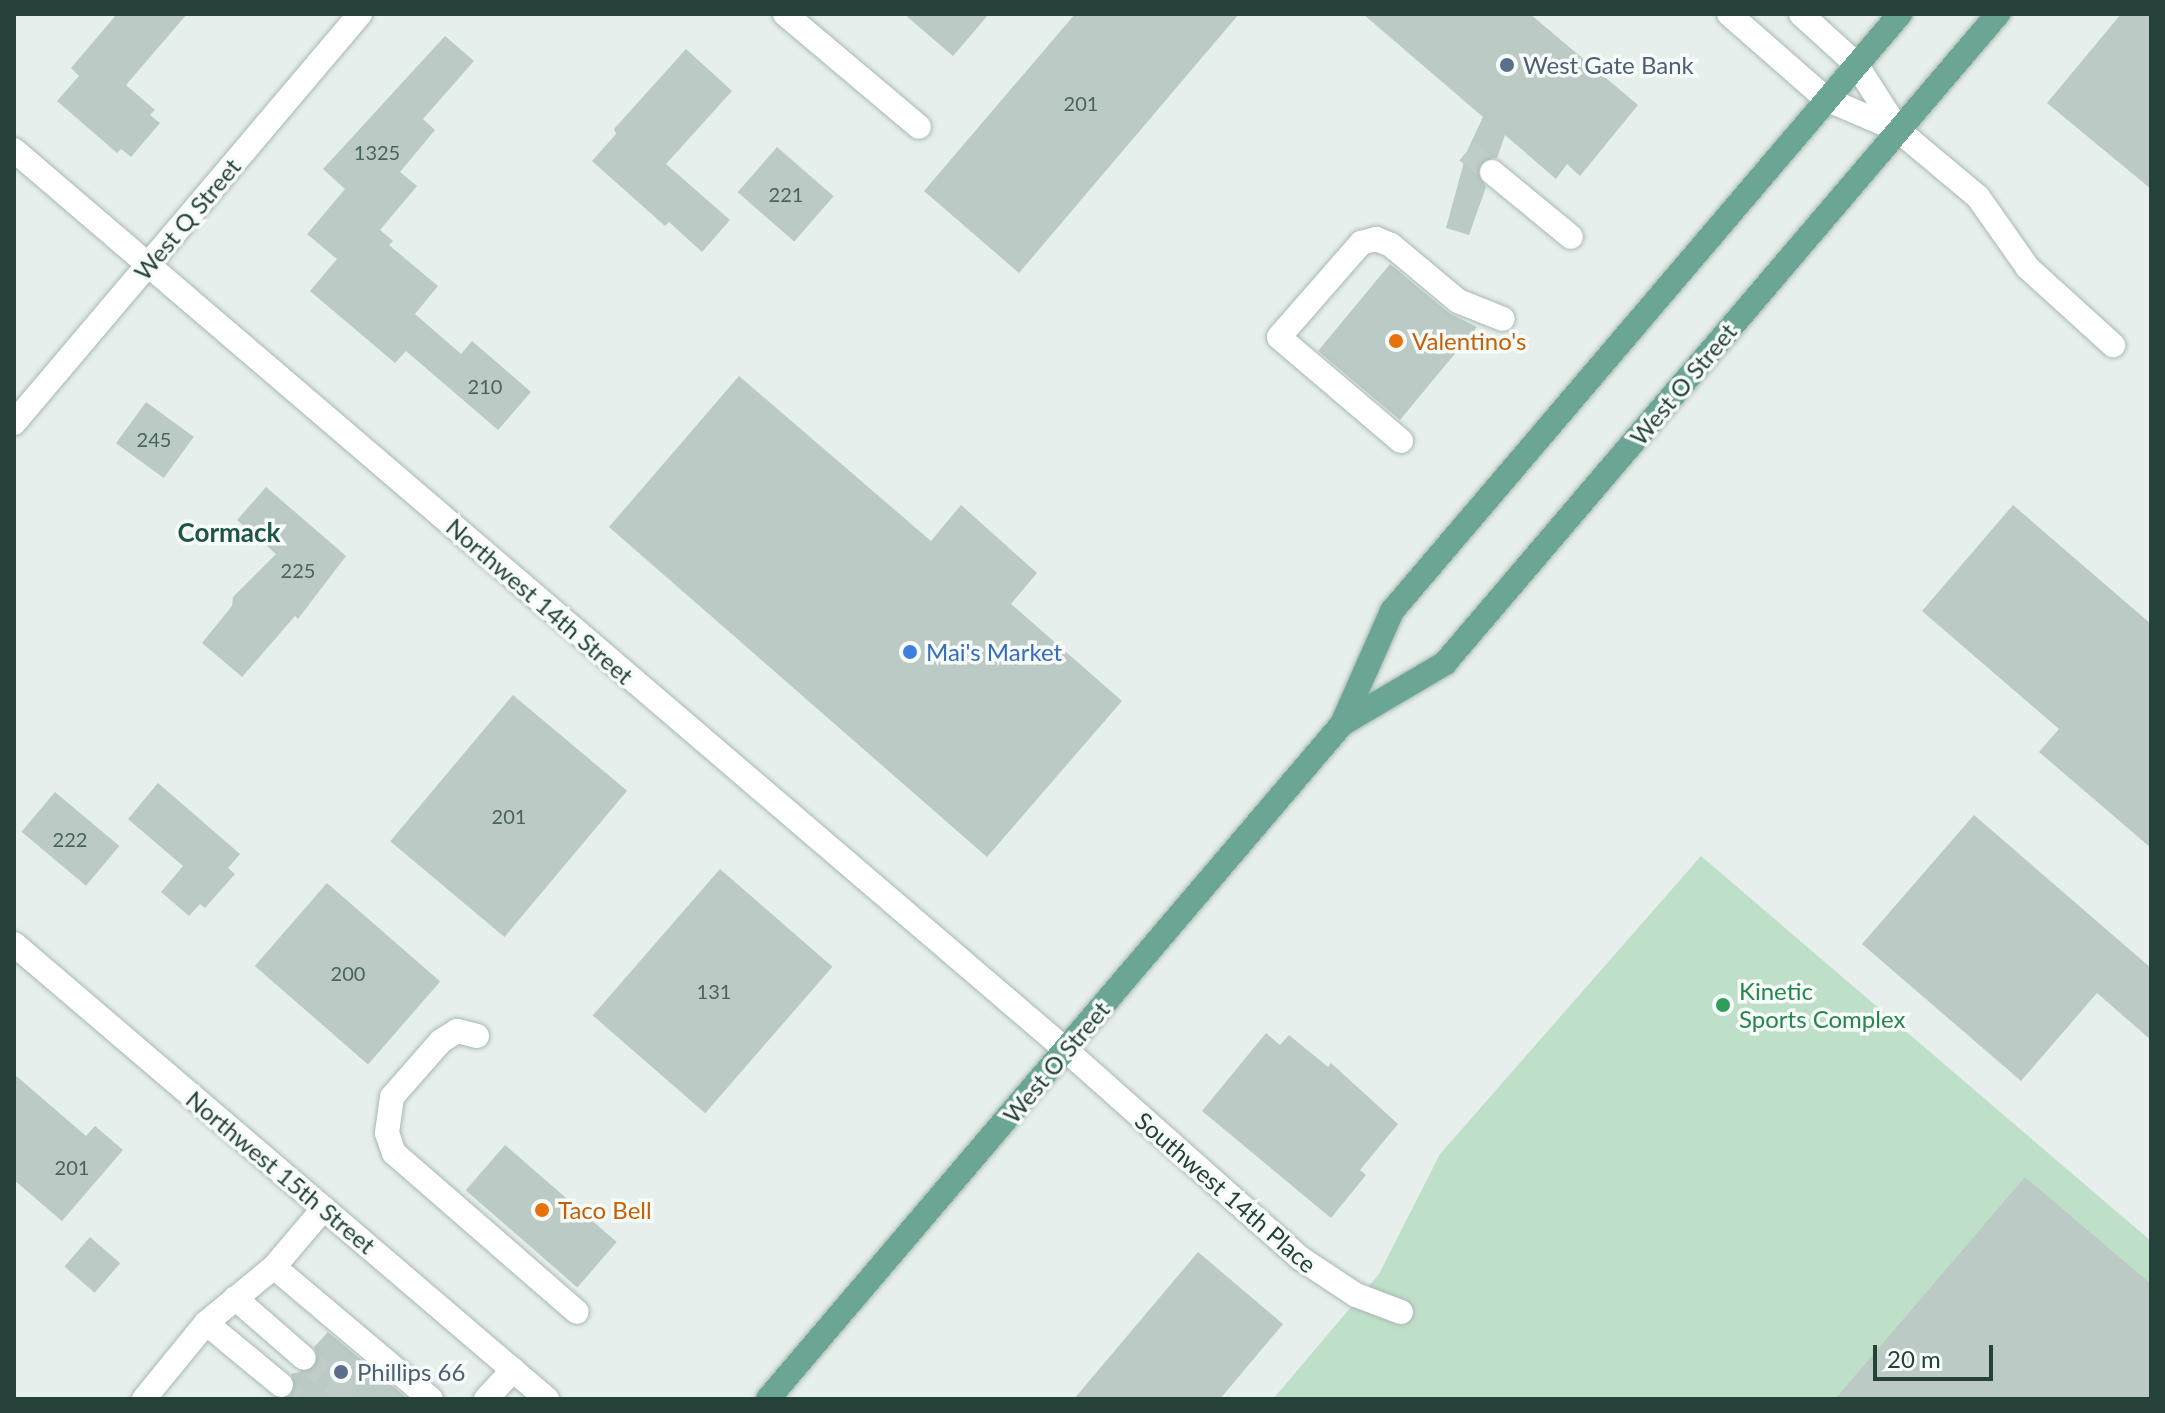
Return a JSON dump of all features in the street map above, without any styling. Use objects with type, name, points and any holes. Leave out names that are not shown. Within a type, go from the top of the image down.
[{"type":"main road","name":"West O Street","points":[[768,1399],[1342,724],[1392,611],[1900,14]]},
{"type":"main road","name":"West O Street","points":[[1342,724],[1445,663],[1998,14]]},
{"type":"street","name":"West Q Street","points":[[14,423],[360,14]]},
{"type":"street","points":[[785,14],[919,127]]},
{"type":"street","points":[[1729,14],[1826,99],[1898,130],[1978,197],[2028,268],[2113,345]]},
{"type":"street","points":[[1801,14],[1856,64],[1898,130]]},
{"type":"street","name":"Northwest 14th Street","points":[[14,150],[1067,1051]]},
{"type":"street","points":[[1492,172],[1571,237]]},
{"type":"street","points":[[1401,441],[1279,337],[1361,243],[1376,239],[1391,245],[1458,301],[1503,319]]},
{"type":"street","name":"Northwest 15th Street","points":[[14,944],[547,1399]]},
{"type":"street","points":[[477,1036],[457,1031],[441,1041],[392,1097],[387,1133],[394,1153],[577,1312]]},
{"type":"street","name":"Southwest 14th Place","points":[[1067,1051],[1300,1258],[1356,1295],[1401,1312]]},
{"type":"street","points":[[144,1399],[206,1323],[274,1267],[324,1208]]},
{"type":"street","points":[[274,1267],[431,1399]]},
{"type":"street","points":[[235,1298],[304,1358]]},
{"type":"street","points":[[206,1323],[281,1385]]},
{"type":"street","points":[[486,1399],[513,1370]]},
{"type":"green space","name":"Kinetic Sports Complex","points":[[1701,856],[2151,1241],[2151,1399],[1273,1399],[1379,1274],[1440,1154]]},
{"type":"building","points":[[117,14],[187,14],[126,85],[155,110],[150,115],[160,123],[131,157],[121,149],[117,153],[57,101],[79,76],[71,68]]},
{"type":"building","points":[[904,14],[989,14],[953,56]]},
{"type":"building","points":[[1075,14],[1239,14],[1019,273],[924,191]]},
{"type":"building","name":"West Gate Bank","points":[[1363,14],[1530,14],[1638,105],[1580,176],[1567,164],[1556,179],[1505,135],[1497,158],[1486,158],[1477,169],[1486,187],[1469,235],[1446,228],[1467,151],[1483,117]]},
{"type":"building","points":[[2121,14],[2151,14],[2151,189],[2047,103]]},
{"type":"building","points":[[445,36],[474,61],[423,119],[435,130],[400,172],[417,186],[380,230],[393,241],[389,245],[438,286],[415,314],[461,354],[472,341],[531,392],[498,430],[406,351],[395,363],[310,291],[337,259],[307,234],[345,189],[323,169]]},
{"type":"building","points":[[686,49],[732,91],[666,164],[730,220],[702,252],[669,222],[665,226],[592,161],[616,134],[614,129]]},
{"type":"building","points":[[777,147],[834,196],[794,241],[738,192]]},
{"type":"building","name":"Valentino's","points":[[1390,264],[1449,313],[1477,327],[1400,420],[1318,351]]},
{"type":"building","name":"Mai's Market","points":[[739,376],[931,541],[961,505],[1037,573],[1011,604],[1122,701],[987,857],[609,527]]},
{"type":"building","points":[[146,402],[194,437],[164,478],[116,443]]},
{"type":"building","points":[[266,487],[346,556],[298,619],[295,616],[242,677],[202,643],[232,606],[233,597],[276,554],[237,520]]},
{"type":"building","points":[[2013,505],[2151,624],[2151,848],[2039,752],[2059,729],[1922,611]]},
{"type":"building","points":[[513,695],[627,791],[504,937],[390,841]]},
{"type":"building","points":[[158,783],[240,854],[228,868],[235,874],[205,908],[200,904],[189,916],[161,892],[183,866],[128,819]]},
{"type":"building","points":[[55,792],[119,846],[86,886],[22,832]]},
{"type":"building","points":[[1974,815],[2151,968],[2151,1040],[2097,993],[2021,1081],[1862,944]]},
{"type":"building","points":[[720,869],[832,967],[705,1113],[593,1015]]},
{"type":"building","points":[[327,883],[440,981],[368,1064],[255,966]]},
{"type":"building","points":[[1266,1033],[1280,1045],[1289,1035],[1328,1067],[1331,1063],[1398,1124],[1360,1170],[1366,1175],[1331,1218],[1202,1111]]},
{"type":"building","points":[[14,1074],[86,1136],[95,1126],[123,1150],[62,1221],[14,1180]]},
{"type":"building","name":"Taco Bell","points":[[505,1145],[617,1242],[577,1287],[466,1190]]},
{"type":"building","points":[[2025,1177],[2151,1284],[2151,1399],[1835,1399]]},
{"type":"building","points":[[90,1237],[120,1263],[95,1293],[64,1266]]},
{"type":"building","points":[[1198,1252],[1283,1324],[1220,1399],[1074,1399]]},
{"type":"building","name":"Phillips 66","points":[[328,1332],[408,1399],[286,1399],[296,1388],[291,1374],[315,1368],[319,1360],[314,1347]]},
{"type":"tunnel","points":[[1467,151],[1492,172]]},
{"type":"tunnel","points":[[304,1358],[353,1399]]},
{"type":"tunnel","points":[[281,1385],[297,1399]]},
{"type":"place","name":"West Gate Bank","points":[[1507,65]]},
{"type":"place","name":"Valentino's","points":[[1396,341]]},
{"type":"place","name":"Mai's Market","points":[[910,652]]},
{"type":"place","name":"Kinetic Sports Complex","points":[[1723,1005]]},
{"type":"place","name":"Taco Bell","points":[[542,1210]]},
{"type":"place","name":"Phillips 66","points":[[341,1372]]},
{"type":"district","name":"Cormack","points":[[229,533]]}]
